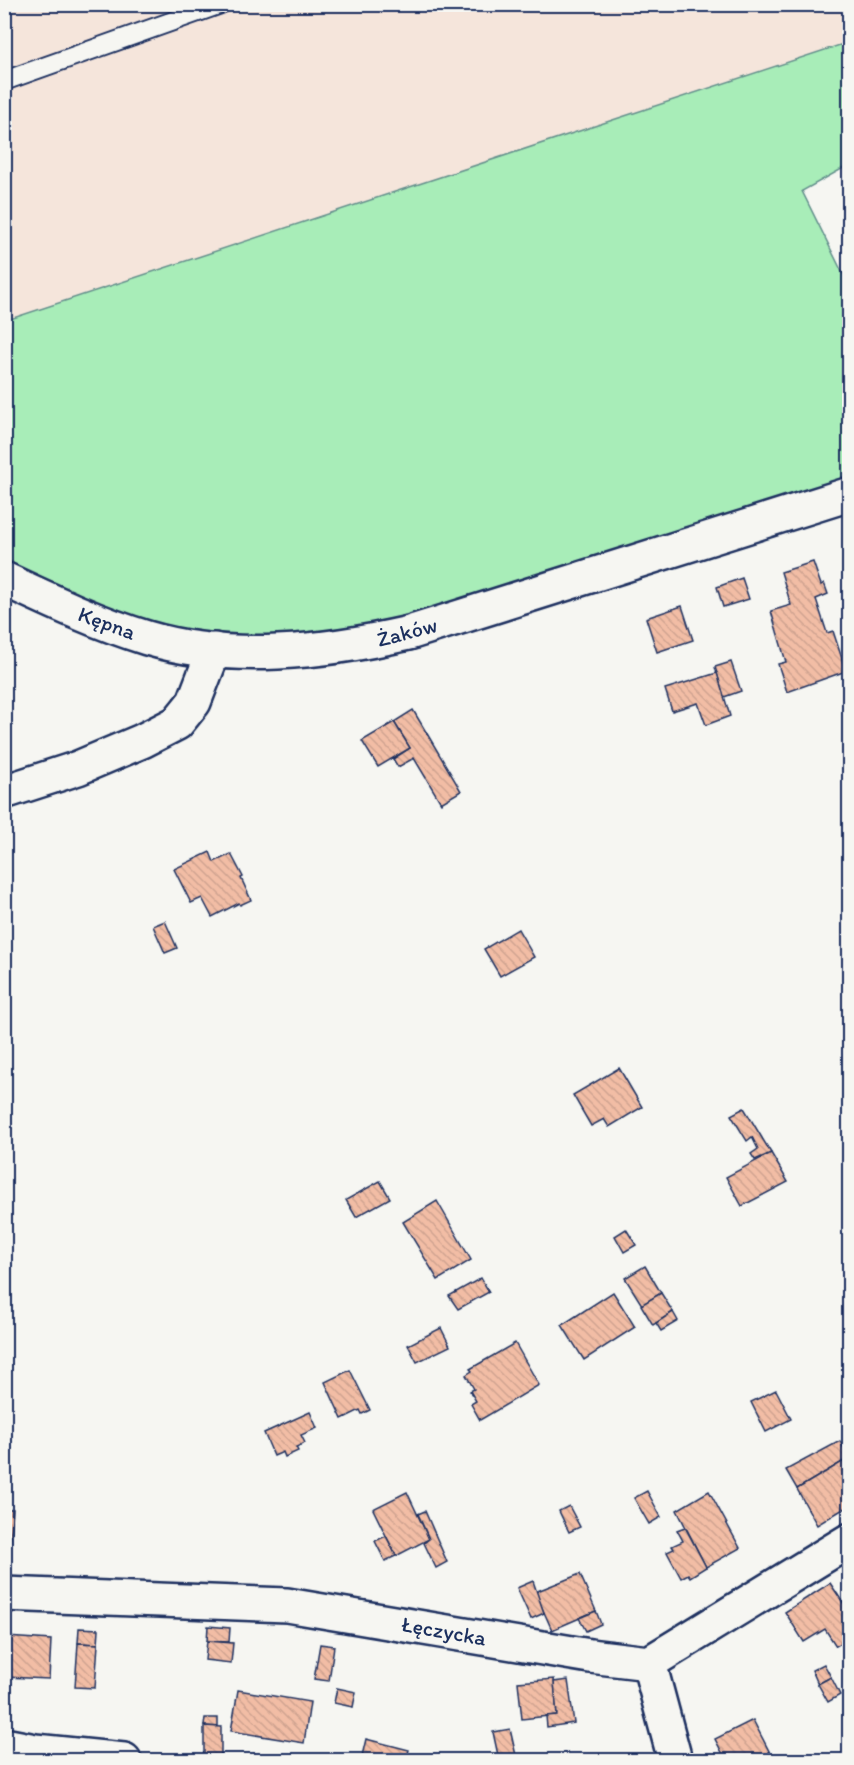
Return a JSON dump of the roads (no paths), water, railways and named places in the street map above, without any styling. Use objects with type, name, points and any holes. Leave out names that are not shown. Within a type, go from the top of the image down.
[{"type":"street","name":"Żaków","points":[[214,650],[296,653],[370,642],[409,633],[849,494]]},
{"type":"street","name":"Kępna","points":[[4,579],[82,615],[139,635],[214,650]]},
{"type":"street","points":[[4,792],[78,768],[142,741],[177,723],[194,702],[214,650]]},
{"type":"street","points":[[675,1761],[649,1663],[849,1540]]},
{"type":"street","name":"Łęczycka","points":[[4,1594],[287,1605],[590,1656],[649,1663]]},
{"type":"street","points":[[4,1745],[35,1751],[124,1761]]},
{"type":"lane","points":[[4,81],[221,4]]}]
